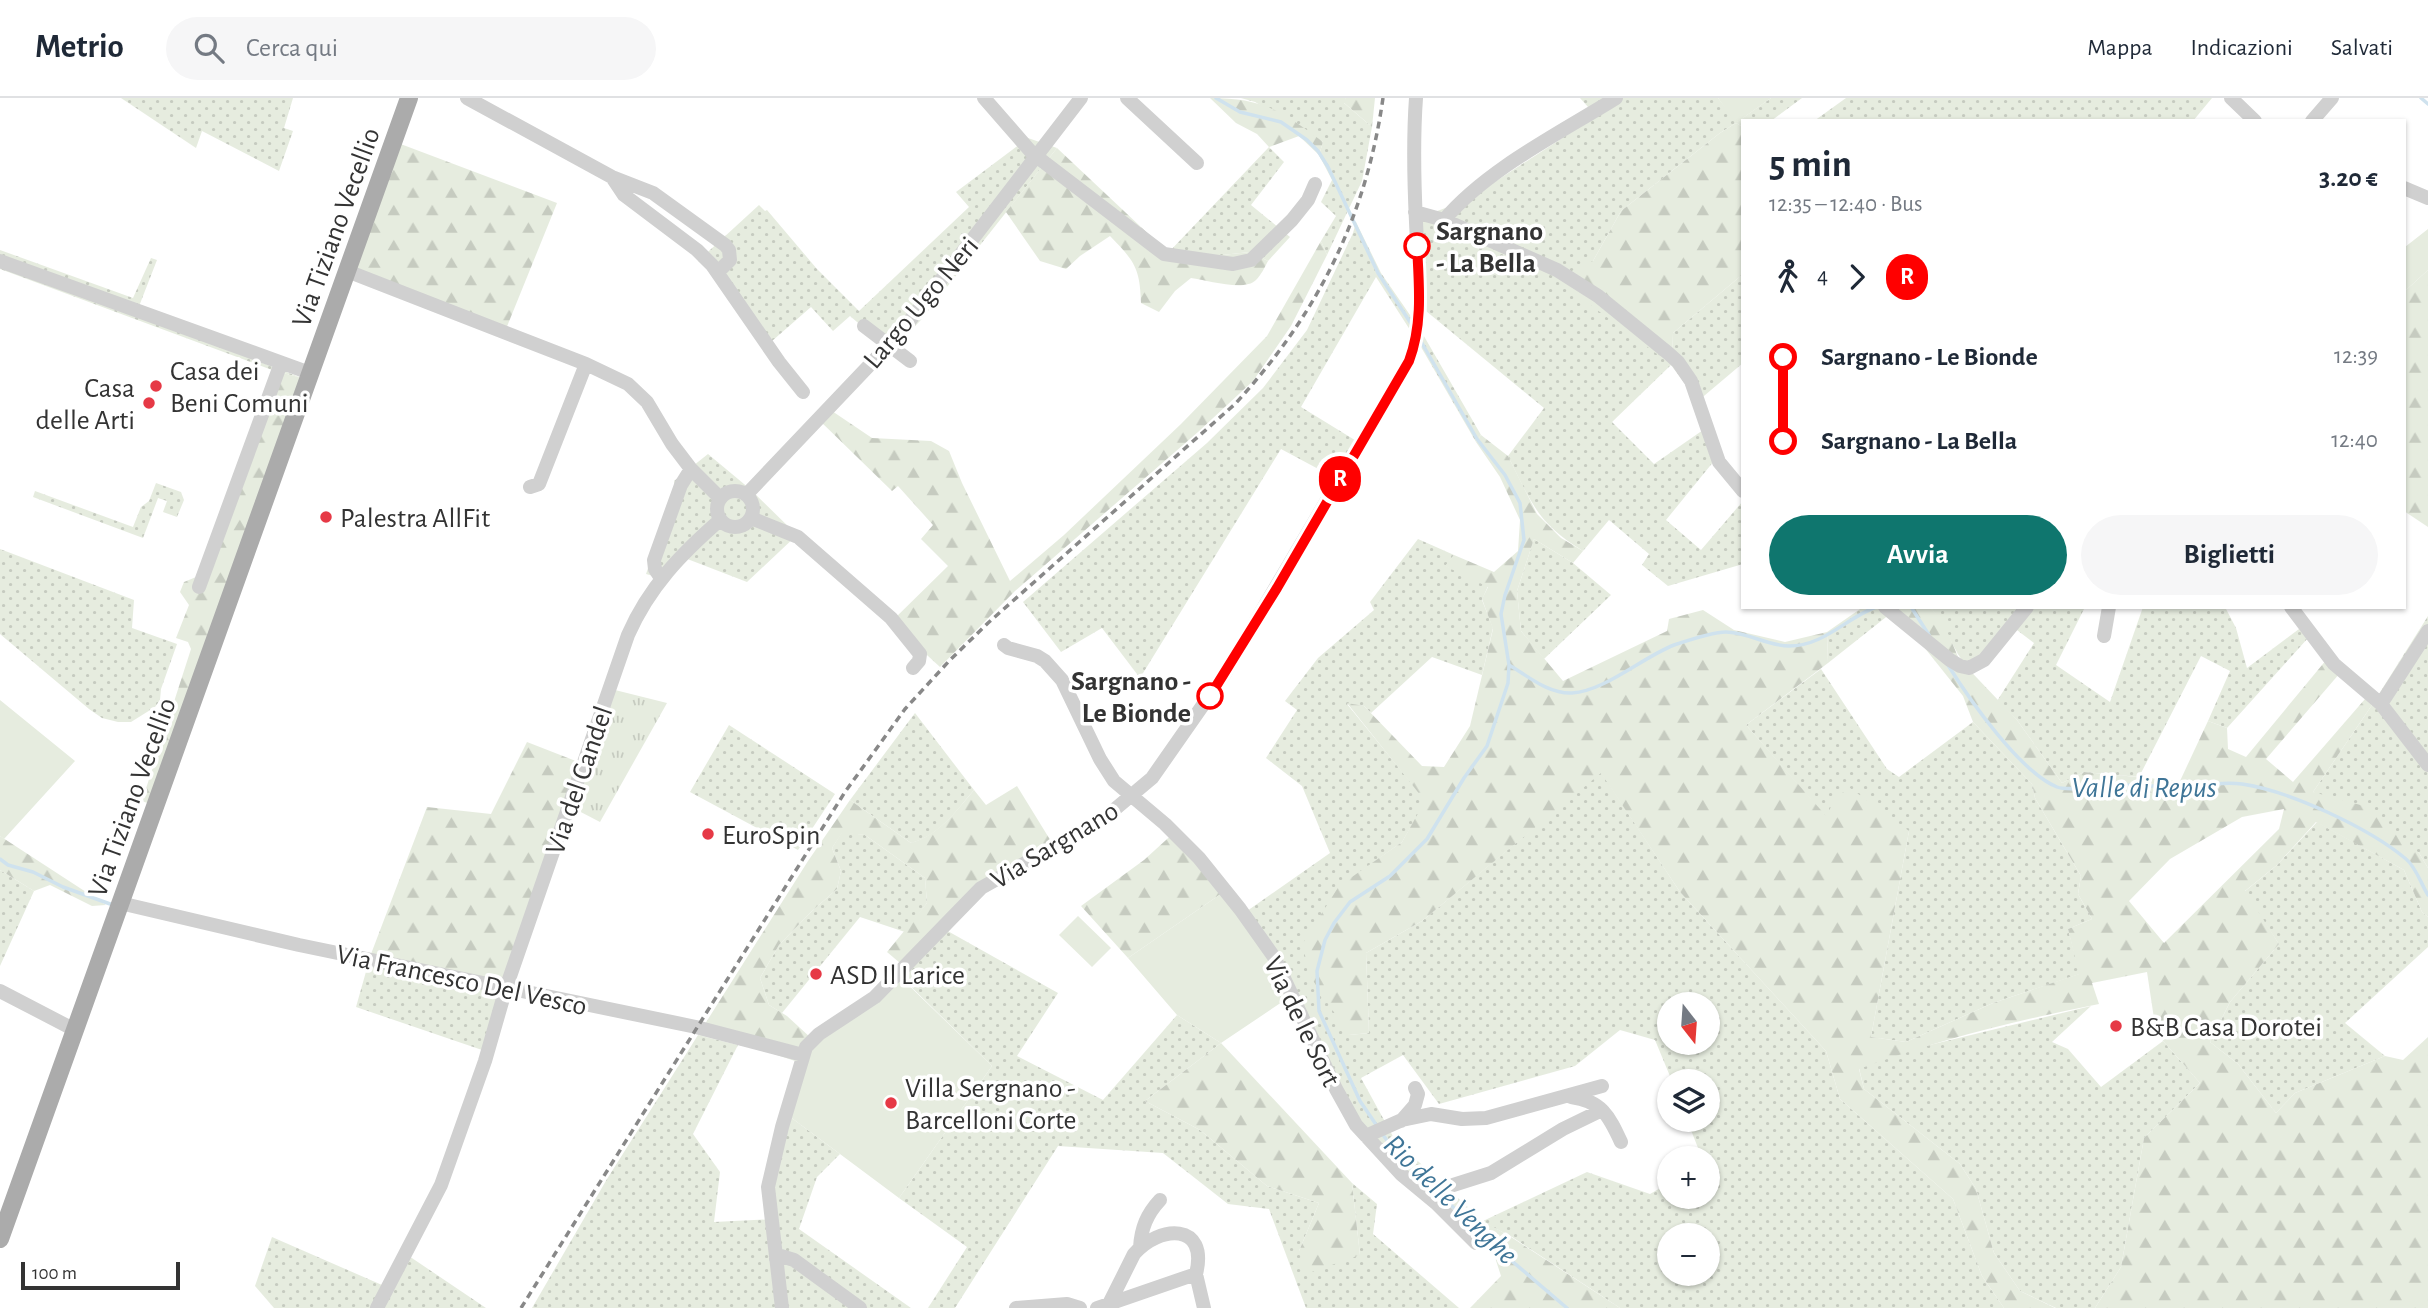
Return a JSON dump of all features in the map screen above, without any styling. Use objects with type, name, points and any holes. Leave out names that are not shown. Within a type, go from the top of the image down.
[{"type":"main road","name":"Via Tiziano Vecellio","points":[[0,1239],[409,98]]},
{"type":"street","points":[[467,98],[612,177],[653,193],[725,244],[730,260],[718,272]]},
{"type":"street","points":[[984,98],[1037,157],[1164,254],[1233,264],[1251,260],[1308,200],[1315,184]]},
{"type":"street","name":"Largo Ugo Neri","points":[[746,495],[920,309],[1081,98]]},
{"type":"street","points":[[1127,98],[1197,163]]},
{"type":"street","name":"Via Sargnano","points":[[782,1308],[769,1202],[769,1174],[803,1055],[819,1034],[875,997],[981,888],[1102,820],[1152,778],[1224,676],[1409,361],[1417,332],[1419,296],[1415,212],[1416,98]]},
{"type":"street","points":[[1444,219],[1467,195],[1500,170],[1616,98]]},
{"type":"street","points":[[2231,98],[2253,119]]},
{"type":"street","points":[[2314,119],[2332,98]]},
{"type":"street","points":[[612,177],[624,195],[697,250],[718,272],[779,362],[803,392]]},
{"type":"street","points":[[2406,189],[2428,198]]},
{"type":"street","points":[[1415,212],[1444,219],[1557,270],[1598,296],[1668,352],[1691,382],[1719,462],[1741,489]]},
{"type":"street","name":"Via Tiziano Vecellio","points":[[0,261],[310,373]]},
{"type":"street","points":[[347,271],[621,380],[635,389],[647,402],[672,444],[691,469],[720,498]]},
{"type":"street","points":[[864,326],[910,361]]},
{"type":"street","name":"Via Tiziano Vecellio","points":[[199,587],[281,363]]},
{"type":"street","points":[[530,487],[538,484],[586,364]]},
{"type":"street","points":[[546,425],[560,430]]},
{"type":"street","points":[[661,578],[655,569],[654,560],[681,485],[691,469]]},
{"type":"street","points":[[736,491],[746,495],[752,503],[751,518],[739,527],[728,526],[720,520],[716,509],[720,498],[736,491]]},
{"type":"street","points":[[751,518],[798,537],[891,618],[920,654],[919,661],[913,668]]},
{"type":"street","name":"Via del Candel","points":[[377,1308],[441,1185],[625,643],[638,614],[661,578],[695,540],[720,520]]},
{"type":"street","points":[[1887,609],[1950,660],[1965,668],[1980,663],[2025,609]]},
{"type":"street","points":[[2104,636],[2109,609]]},
{"type":"street","points":[[2293,609],[2334,664],[2381,704],[2428,765]]},
{"type":"street","points":[[2381,704],[2428,631]]},
{"type":"street","name":"Via de le Sort","points":[[1004,645],[1037,656],[1057,674],[1114,781],[1165,824],[1199,858],[1240,908],[1274,957],[1346,1110],[1382,1129],[1401,1174],[1436,1194],[1476,1243]]},
{"type":"street","name":"Via Francesco Del Vesco","points":[[121,903],[299,945],[696,1027],[803,1055]]},
{"type":"street","points":[[0,991],[75,1030]]},
{"type":"street","points":[[1382,1129],[1431,1114],[1462,1119],[1486,1118],[1602,1086]]},
{"type":"street","points":[[1382,1129],[1415,1105],[1418,1094],[1415,1088]]},
{"type":"street","points":[[1565,1096],[1595,1103],[1609,1118],[1621,1142]]},
{"type":"street","points":[[1436,1194],[1491,1173],[1563,1129],[1602,1110]]},
{"type":"street","points":[[1140,1248],[1144,1223],[1150,1210],[1160,1200]]},
{"type":"street","points":[[1103,1306],[1140,1248],[1166,1235],[1174,1234],[1188,1237],[1197,1246],[1199,1252],[1196,1274],[1204,1308]]},
{"type":"street","points":[[776,1259],[781,1256],[794,1260],[860,1308]]},
{"type":"street","points":[[1103,1306],[1196,1274]]},
{"type":"street","points":[[1016,1308],[1067,1304],[1080,1308]]},
{"type":"green space","points":[[121,98],[293,98],[284,128],[293,131],[279,171],[202,131],[196,148]]},
{"type":"green space","points":[[1210,98],[1258,104],[1283,114],[1323,142],[1319,155],[1299,136],[1269,147],[1257,134],[1236,123]]},
{"type":"green space","points":[[1241,98],[1346,98],[1344,103],[1372,127],[1362,181],[1327,255],[1321,241],[1336,216],[1321,202],[1332,180],[1319,155],[1323,142],[1255,102]]},
{"type":"green space","points":[[1346,98],[1375,98],[1372,127],[1343,102]]},
{"type":"green space","points":[[1580,98],[1718,98],[1737,122],[1741,119],[1741,126],[1736,123],[1720,133],[1621,211],[1593,261],[1672,364],[1673,333],[1741,276],[1741,365],[1698,401],[1671,365],[1612,422],[1654,464],[1706,428],[1714,461],[1666,520],[1701,550],[1741,503],[1741,565],[1668,586],[1642,565],[1649,554],[1609,520],[1583,551],[1545,521],[1530,499],[1508,456],[1544,408],[1426,311],[1421,217],[1467,200],[1596,116]]},
{"type":"green space","points":[[1718,98],[1771,98],[1741,119],[1736,123]]},
{"type":"green space","points":[[1771,98],[1802,98],[1774,119],[1741,119]]},
{"type":"green space","points":[[1846,98],[2212,98],[2195,119],[1817,119]]},
{"type":"green space","points":[[1736,123],[1741,126],[1741,276],[1673,333],[1672,365],[1555,279],[1593,261],[1621,211]]},
{"type":"green space","points":[[1028,138],[1057,148],[920,321],[891,351],[850,316],[833,331],[811,307],[764,348],[708,270],[698,261],[759,205],[767,210],[817,269],[859,311],[969,207],[956,192]]},
{"type":"green space","points":[[390,140],[557,203],[506,329],[342,268]]},
{"type":"green space","points":[[1269,147],[1284,162],[1251,205],[1290,237],[1268,261],[1250,252],[1176,260],[1168,253]]},
{"type":"green space","points":[[1057,148],[1176,260],[1250,252],[1268,261],[1263,271],[1256,280],[1243,285],[1191,278],[1175,291],[1159,312],[1141,303],[1134,265],[1110,236],[1066,269],[1040,261],[1006,212]]},
{"type":"green space","points":[[1356,222],[1381,273],[1421,331],[1481,435],[1476,442],[1421,347],[1376,277],[1301,407],[1358,442],[1337,479],[1281,449],[1140,678],[1102,628],[1061,652],[1023,602],[1207,443],[1263,388],[1307,330]]},
{"type":"green space","points":[[2428,229],[2428,270],[2406,290],[2406,246]]},
{"type":"green space","points":[[1321,241],[1327,255],[1291,326],[1253,381],[1015,591],[940,667],[891,622],[948,566],[921,539],[933,525],[898,486],[892,491],[819,420],[832,411],[872,438],[931,441],[949,451],[1010,581],[1064,535],[1181,424],[1267,336]]},
{"type":"green space","points":[[0,250],[133,298],[151,258],[157,260],[136,314],[302,378],[272,370],[0,269]]},
{"type":"green space","points":[[2428,270],[2428,527],[2406,512],[2406,290]]},
{"type":"green space","points":[[272,370],[302,378],[163,809],[142,801],[191,649],[188,642],[176,638],[189,605],[180,592],[184,582],[196,577]]},
{"type":"green space","points":[[1481,435],[1508,456],[1537,514],[1561,538],[1583,551],[1573,563],[1534,539],[1517,591],[1521,631],[1563,681],[1667,631],[1669,619],[1703,610],[1734,630],[1785,642],[1827,632],[1828,663],[1746,725],[1827,817],[1834,798],[1850,788],[1909,831],[1871,1037],[1906,1042],[1993,1003],[2079,974],[2068,929],[2092,919],[2078,894],[2081,876],[2035,798],[2032,784],[1973,722],[1963,696],[1894,609],[1932,609],[1943,622],[1959,659],[2017,720],[2062,783],[2084,772],[2180,781],[2208,721],[2227,728],[2228,749],[2246,757],[2327,659],[2340,673],[2266,759],[2293,782],[2365,699],[2372,705],[2313,792],[2364,806],[2419,853],[2428,868],[2428,917],[2422,912],[2404,870],[2316,822],[2277,865],[2245,891],[2279,944],[2230,1002],[2210,1042],[2238,1064],[2276,1113],[2295,1093],[2385,1056],[2403,1060],[2428,1037],[2428,1308],[2095,1308],[2121,1267],[2144,1138],[2200,1083],[2163,1041],[2155,1025],[2147,972],[2092,983],[2099,1004],[1978,1032],[1859,1069],[1864,1089],[1960,1164],[1976,1189],[1994,1253],[2020,1291],[2055,1308],[2004,1308],[1982,1276],[1953,1199],[1840,1099],[1826,1051],[1680,892],[1601,773],[1422,921],[1366,953],[1369,1033],[1349,1035],[1308,973],[1303,943],[1339,886],[1402,842],[1425,801],[1347,703],[1364,706],[1422,766],[1444,767],[1470,726],[1493,629],[1482,599],[1488,587],[1445,566],[1454,555],[1494,572],[1518,551],[1520,520],[1500,477],[1476,442]],"holes":[[[2284,809],[2279,829],[2164,943],[2129,901],[2170,859],[2242,817]]]},
{"type":"green space","points":[[708,454],[750,489],[797,535],[747,582],[677,555],[657,577],[646,574],[674,493],[674,481]]},
{"type":"green space","points":[[156,483],[181,492],[184,500],[177,517],[163,512],[167,501],[158,498],[143,538],[33,497],[35,491],[133,527],[141,507],[149,501]]},
{"type":"green space","points":[[1418,539],[1454,555],[1446,566],[1488,586],[1482,600],[1493,628],[1482,675],[1432,657],[1371,713],[1364,706],[1347,704],[1426,801],[1402,842],[1339,887],[1349,1035],[1369,1033],[1366,953],[1422,921],[1601,772],[1680,892],[1826,1051],[1840,1099],[1953,1199],[1982,1276],[2004,1308],[1620,1308],[1512,1237],[1483,1222],[1475,1232],[1387,1156],[1350,1110],[1247,911],[1330,853],[1302,786],[1266,758],[1297,710],[1285,701],[1318,658],[1374,610],[1370,602]],"holes":[[[1657,992],[1720,992],[1720,1055],[1661,1055],[1667,1069],[1720,1069],[1720,1132],[1692,1132],[1697,1146],[1720,1146],[1720,1209],[1657,1209],[1657,1190],[1650,1194],[1587,1172],[1483,1221],[1395,1140],[1361,1078],[1403,1055],[1439,1104],[1575,1066],[1620,1030],[1655,1040],[1657,1045]]]},
{"type":"green space","points":[[1534,539],[1573,563],[1611,595],[1544,659],[1521,631],[1517,591]]},
{"type":"green space","points":[[0,549],[134,600],[132,628],[177,644],[161,689],[160,700],[155,707],[131,722],[102,718],[0,634]]},
{"type":"green space","points":[[1860,609],[1895,610],[1828,663],[1827,632]]},
{"type":"green space","points":[[1931,609],[2084,609],[2056,665],[2110,702],[2142,609],[2226,609],[2236,628],[2247,668],[2299,629],[2308,638],[2227,728],[2208,721],[2230,671],[2201,656],[2139,777],[2084,772],[2062,783],[2017,720],[1997,701],[2034,643],[2009,624],[1971,672]]},
{"type":"green space","points":[[2428,616],[2428,868],[2419,853],[2313,792]]},
{"type":"green space","points":[[1821,669],[1887,769],[1899,777],[1973,722],[2032,784],[2035,798],[2081,876],[2078,894],[2092,919],[2068,929],[2080,974],[1993,1003],[1906,1042],[1871,1037],[1909,831],[1827,818],[1746,725]]},
{"type":"green space","points":[[611,689],[667,703],[600,822],[573,808]]},
{"type":"green space","points":[[0,700],[75,761],[4,839],[0,836]]},
{"type":"green space","points":[[915,713],[974,790],[938,829],[911,843],[850,800]]},
{"type":"green space","points":[[729,725],[835,794],[798,850],[690,792]]},
{"type":"green space","points":[[527,742],[586,765],[508,991],[371,954],[427,807],[491,814]]},
{"type":"green space","points":[[1017,786],[1057,851],[950,912],[900,963],[887,952],[927,903],[925,878],[865,835],[842,833],[832,848],[841,871],[837,889],[779,945],[760,978],[769,1005],[787,1016],[811,1038],[798,1062],[698,1035],[808,861],[850,800],[911,843],[938,828],[974,790],[986,805]]},
{"type":"green space","points":[[2317,822],[2404,870],[2422,912],[2428,917],[2428,947],[2345,1023],[2385,1056],[2295,1093],[2276,1113],[2238,1064],[2210,1042],[2230,1002],[2279,944],[2244,892],[2277,865]]},
{"type":"green space","points":[[1177,830],[1228,889],[1128,958],[1081,906],[1144,860]]},
{"type":"green space","points":[[842,832],[865,835],[925,878],[927,903],[905,932],[860,917],[782,1013],[769,1005],[760,978],[779,945],[837,889],[841,871],[832,848]]},
{"type":"green space","points":[[0,836],[106,905],[92,906],[50,885],[34,891],[0,870]]},
{"type":"green space","points":[[0,870],[34,891],[0,966]]},
{"type":"green space","points":[[1228,889],[1297,992],[1221,1043],[1177,1015],[1128,958]]},
{"type":"green space","points":[[1078,916],[1111,948],[1092,967],[1059,935]]},
{"type":"green space","points":[[937,925],[1058,993],[1017,1056],[1103,1100],[1177,1015],[1221,1043],[1145,1101],[1200,1130],[1267,1186],[1319,1203],[1299,1251],[1360,1255],[1352,1183],[1377,1204],[1373,1234],[1459,1308],[1306,1308],[1269,1209],[1228,1204],[1163,1153],[1058,1146],[955,1308],[928,1308],[967,1247],[899,1198],[992,1066],[896,972]]},
{"type":"green space","points":[[371,954],[508,991],[485,1051],[356,1007]]},
{"type":"green space","points":[[895,972],[992,1066],[899,1198],[789,1116],[811,1038],[865,1002]]},
{"type":"green space","points":[[2091,1006],[2052,1042],[2068,1049],[2101,1087],[2163,1041],[2200,1083],[2144,1138],[2121,1267],[2095,1308],[2056,1308],[2020,1291],[1994,1253],[1976,1189],[1960,1164],[1864,1089],[1859,1068],[1909,1050]]},
{"type":"green space","points":[[698,1035],[738,1045],[693,1134],[720,1172],[714,1222],[776,1219],[774,1179],[789,1116],[840,1154],[817,1177],[799,1229],[911,1308],[532,1308],[607,1179]]},
{"type":"green space","points":[[1221,1043],[1352,1183],[1360,1255],[1306,1274],[1299,1251],[1319,1203],[1267,1186],[1200,1130],[1145,1101]]},
{"type":"green space","points":[[1483,1221],[1620,1308],[1470,1308],[1501,1276],[1492,1248],[1475,1232]]},
{"type":"green space","points":[[272,1237],[382,1285],[400,1250],[486,1308],[274,1308],[255,1286]]},
{"type":"waterway","name":"Rio delle Venghe","points":[[1216,98],[1240,112],[1281,122],[1318,151],[1378,273],[1412,325]]},
{"type":"waterway","points":[[2421,98],[2428,104]]},
{"type":"waterway","name":"Rio delle Venghe","points":[[1377,1126],[1360,1101],[1319,1011],[1317,971],[1325,940],[1334,923],[1350,902],[1390,876],[1427,839],[1487,746],[1508,683],[1509,665],[1501,614],[1524,540],[1520,503],[1505,475],[1477,439],[1419,338]]},
{"type":"waterway","name":"Valle di Repus","points":[[1509,665],[1555,691],[1585,691],[1611,680],[1662,650],[1700,637],[1726,632],[1773,644],[1802,645],[1824,637],[1872,609]]},
{"type":"waterway","name":"Valle di Repus","points":[[1912,609],[1929,635]]},
{"type":"waterway","name":"Valle di Repus","points":[[1948,665],[1982,715],[2012,751],[2043,779],[2057,787],[2179,787],[2226,783],[2283,794],[2351,823],[2390,847],[2410,862],[2428,895]]},
{"type":"waterway","points":[[0,859],[8,865],[33,872],[63,887],[113,905]]},
{"type":"waterway","name":"Rio delle Venghe","points":[[1381,1132],[1398,1156],[1435,1190]]},
{"type":"waterway","name":"Rio delle Venghe","points":[[1441,1195],[1479,1233],[1567,1308]]},
{"type":"railway","points":[[521,1308],[845,792],[905,709],[988,623],[1235,404],[1290,336],[1333,263],[1350,224],[1364,184],[1383,98]]},
{"type":"bus line","name":"R","points":[[1210,696],[1277,588],[1409,361],[1416,338],[1419,313],[1417,246]]},
{"type":"place","name":"Sargnano - La Bella","points":[[1417,246]]},
{"type":"place","name":"Casa dei Beni Comuni","points":[[156,386]]},
{"type":"place","name":"Casa delle Arti","points":[[149,403]]},
{"type":"place","name":"Palestra AllFit","points":[[326,517]]},
{"type":"place","name":"Sargnano - Le Bionde","points":[[1210,696]]},
{"type":"place","name":"EuroSpin","points":[[708,834]]},
{"type":"place","name":"ASD Il Larice","points":[[816,974]]},
{"type":"place","name":"B&B Casa Dorotei","points":[[2116,1026]]},
{"type":"place","name":"Villa Sergnano - Barcelloni Corte","points":[[891,1103]]}]
